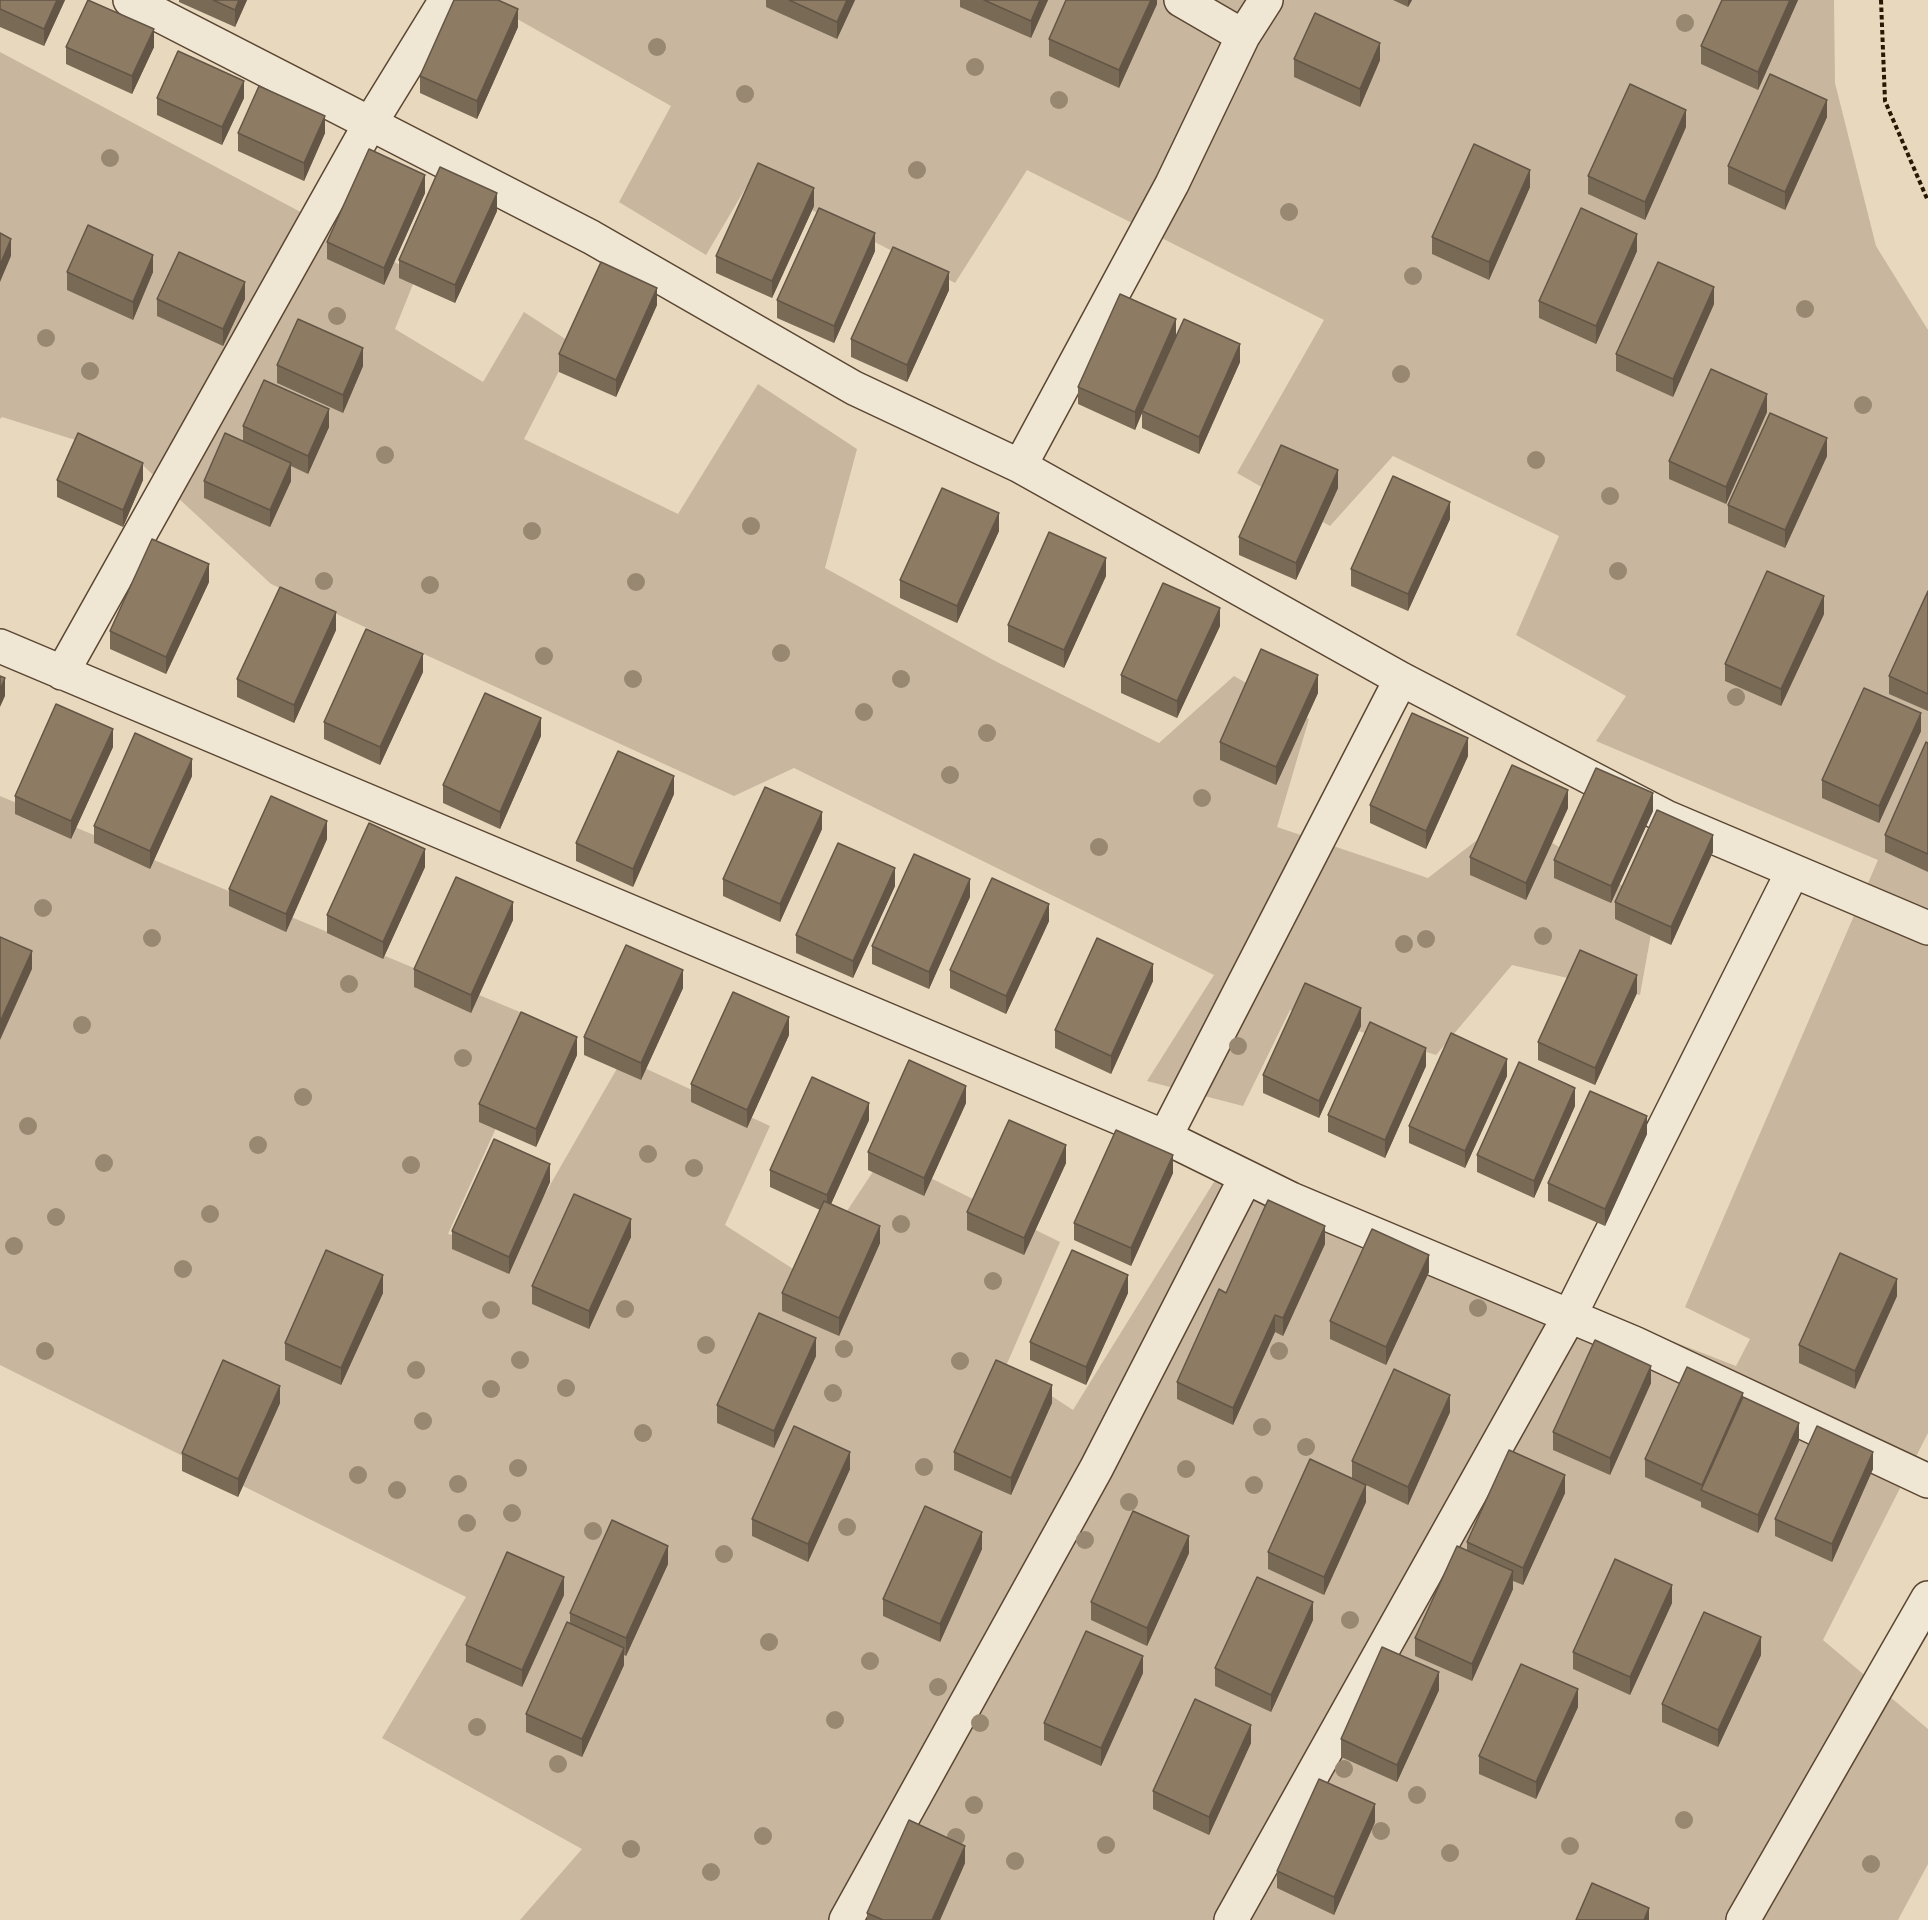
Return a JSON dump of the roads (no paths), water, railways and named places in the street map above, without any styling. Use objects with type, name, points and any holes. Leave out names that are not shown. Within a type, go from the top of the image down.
[{"type":"street","points":[[130,0],[591,237],[854,388],[1020,466],[1401,679],[1666,817],[1928,928]]},
{"type":"street","points":[[62,673],[371,122],[446,0]]},
{"type":"street","points":[[1181,0],[1243,36]]},
{"type":"street","points":[[1020,466],[1172,184],[1243,36],[1266,0]]},
{"type":"street","points":[[0,646],[1165,1137],[1245,1179],[1570,1315],[1928,1481]]},
{"type":"street","points":[[1165,1137],[1401,679]]},
{"type":"street","points":[[1231,1920],[1570,1315],[1793,871]]},
{"type":"street","points":[[846,1920],[1096,1469],[1245,1179]]},
{"type":"street","points":[[1743,1920],[1928,1598]]}]
